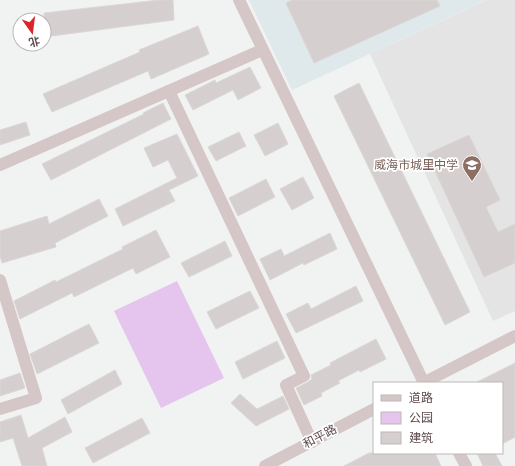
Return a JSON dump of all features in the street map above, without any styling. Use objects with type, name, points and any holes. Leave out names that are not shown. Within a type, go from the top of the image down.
[{"type":"street","points":[[238,0],[423,382]]},
{"type":"street","points":[[0,165],[262,50]]},
{"type":"street","points":[[169,91],[304,376],[286,385],[312,442]]},
{"type":"street","points":[[0,280],[36,398],[0,409]]},
{"type":"street","points":[[425,382],[515,336]]},
{"type":"street","name":"和平路","points":[[265,466],[373,410]]},
{"type":"street","points":[[460,454],[466,466]]},
{"type":"shaded area","points":[[249,0],[486,0],[292,90]]},
{"type":"shaded area","name":"威海市城里中学","points":[[487,0],[515,0],[515,311],[493,321],[370,54]]},
{"type":"green space","points":[[177,281],[224,378],[161,408],[114,311]]},
{"type":"building","points":[[159,0],[173,0],[174,20],[52,36],[52,12]]},
{"type":"building","points":[[292,0],[437,0],[440,6],[314,63],[286,3]]},
{"type":"building","points":[[198,26],[209,54],[151,79],[148,71],[52,112],[43,94],[140,52],[139,50]]},
{"type":"building","points":[[250,67],[261,88],[238,100],[233,90],[193,110],[185,95],[215,80],[216,83]]},
{"type":"building","points":[[359,83],[470,312],[445,325],[334,96]]},
{"type":"building","points":[[163,103],[171,119],[51,180],[42,164],[144,114],[143,113]]},
{"type":"building","points":[[26,122],[30,135],[0,145],[0,130]]},
{"type":"building","points":[[278,123],[288,144],[265,156],[254,135]]},
{"type":"building","points":[[239,132],[246,146],[216,161],[208,147]]},
{"type":"building","points":[[177,134],[198,176],[169,190],[175,201],[123,226],[115,209],[177,178],[168,160],[153,167],[144,148]]},
{"type":"building","points":[[469,135],[500,200],[486,207],[498,232],[515,224],[515,263],[484,277],[427,154]]},
{"type":"building","points":[[303,177],[314,198],[292,210],[280,189]]},
{"type":"building","points":[[266,179],[275,197],[238,216],[229,198]]},
{"type":"building","points":[[99,199],[108,216],[55,243],[56,247],[2,263],[0,256],[0,231],[47,216],[49,224]]},
{"type":"building","points":[[156,230],[170,257],[136,274],[133,268],[74,297],[72,293],[20,319],[14,301],[55,280],[56,282],[123,249],[122,247]]},
{"type":"building","points":[[330,233],[337,249],[304,265],[303,263],[270,280],[260,259],[281,249],[284,256]]},
{"type":"building","points":[[225,241],[232,256],[189,277],[181,263]]},
{"type":"building","points":[[356,286],[363,301],[296,333],[286,314],[308,303],[311,309]]},
{"type":"building","points":[[250,291],[259,308],[216,329],[207,312]]},
{"type":"building","points":[[89,324],[99,343],[37,374],[30,354]]},
{"type":"building","points":[[376,339],[386,359],[360,372],[359,370],[338,381],[340,383],[321,393],[322,396],[304,405],[296,388],[308,382],[312,379],[311,375],[331,365],[330,363]]},
{"type":"building","points":[[277,341],[285,358],[243,379],[235,362]]},
{"type":"building","points":[[515,363],[515,437],[503,443],[503,382],[477,382]]},
{"type":"building","points":[[115,370],[122,384],[68,414],[61,400]]},
{"type":"building","points":[[20,373],[25,388],[0,396],[0,380]]},
{"type":"building","points":[[240,394],[257,409],[283,396],[289,409],[256,426],[231,403]]},
{"type":"building","points":[[21,415],[28,438],[65,417],[72,432],[42,448],[47,466],[22,466],[13,438],[0,442],[0,422]]},
{"type":"building","points":[[142,418],[150,433],[93,463],[85,448]]},
{"type":"building","points":[[369,453],[373,453],[435,454],[441,466],[344,466]]},
{"type":"building","points":[[477,454],[496,454],[502,466],[483,466]]},
{"type":"place","name":"威海市城里中学","points":[[472,182]]}]
